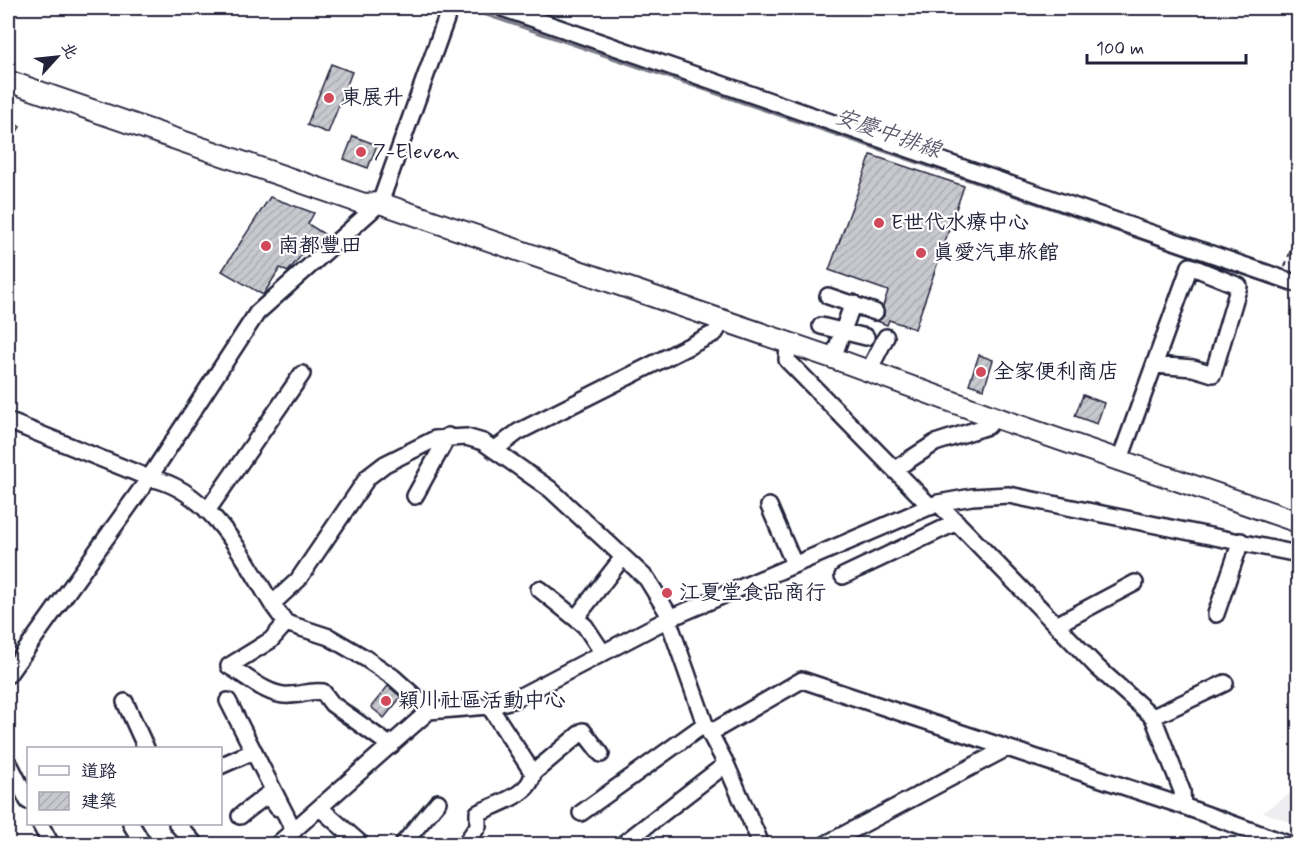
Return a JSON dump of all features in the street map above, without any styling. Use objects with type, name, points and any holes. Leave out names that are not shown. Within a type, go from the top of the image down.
[{"type":"main road","points":[[8,67],[370,192],[381,203]]},
{"type":"main road","points":[[8,81],[364,204],[381,203],[833,358],[1119,462],[1299,522]]},
{"type":"street","points":[[8,675],[149,478],[257,313],[381,203],[450,8]]},
{"type":"street","points":[[502,8],[540,14],[1299,284]]},
{"type":"street","points":[[1119,462],[1190,266],[1239,286],[1213,374],[1193,368],[1155,364]]},
{"type":"street","points":[[828,296],[875,312]]},
{"type":"street","points":[[833,358],[853,303]]},
{"type":"street","points":[[494,450],[518,432],[715,333],[723,320]]},
{"type":"street","points":[[821,326],[866,337]]},
{"type":"street","points":[[868,372],[886,337]]},
{"type":"street","points":[[788,343],[787,360],[895,469],[957,522],[1098,668],[1153,717],[1182,790],[1183,806]]},
{"type":"street","points":[[207,512],[302,374]]},
{"type":"street","points":[[895,469],[935,443],[988,426],[994,417]]},
{"type":"street","points":[[8,421],[192,495],[236,544],[272,604],[286,622],[329,637],[365,658],[393,677],[430,711]]},
{"type":"street","points":[[415,496],[448,436]]},
{"type":"street","points":[[272,604],[298,580],[368,477],[385,464],[435,439],[448,436],[466,437],[483,442],[550,489],[647,579],[669,619],[707,728],[726,764],[761,844]]},
{"type":"street","points":[[278,844],[292,826],[321,808],[430,711],[489,706],[513,700],[669,619],[935,505],[972,497],[1009,495],[1299,554]]},
{"type":"street","points":[[769,506],[794,564]]},
{"type":"street","points":[[843,576],[957,522]]},
{"type":"street","points":[[1216,614],[1241,541]]},
{"type":"street","points":[[576,618],[623,557]]},
{"type":"street","points":[[1056,625],[1135,583]]},
{"type":"street","points":[[539,589],[585,626],[603,653]]},
{"type":"street","points":[[286,622],[272,640],[229,666],[274,693],[289,696],[312,690],[323,692],[332,704],[390,746]]},
{"type":"street","points":[[581,813],[707,728],[802,680],[1183,806],[1288,844]]},
{"type":"street","points":[[1153,717],[1225,683]]},
{"type":"street","points":[[228,701],[292,826]]},
{"type":"street","points":[[125,702],[146,747]]},
{"type":"street","points":[[489,706],[533,773]]},
{"type":"street","points":[[465,844],[478,826],[478,813],[528,788],[533,773],[583,731],[601,754]]},
{"type":"street","points":[[826,844],[1007,748]]},
{"type":"street","points":[[222,765],[254,751]]},
{"type":"street","points":[[623,844],[726,764]]},
{"type":"street","points":[[10,765],[27,799]]},
{"type":"street","points":[[240,816],[267,795],[292,826]]},
{"type":"street","points":[[403,844],[438,802]]},
{"type":"street","points":[[321,808],[361,844]]},
{"type":"street","points":[[41,825],[51,844]]},
{"type":"street","points":[[132,825],[141,844]]},
{"type":"street","points":[[178,825],[195,844]]},
{"type":"path","points":[[1281,278],[1299,228]]},
{"type":"shaded area","points":[[1298,788],[1298,825],[1263,812]]},
{"type":"building","name":"東展升","points":[[331,64],[352,72],[328,133],[307,125]]},
{"type":"building","points":[[8,119],[20,127],[8,145]]},
{"type":"building","name":"7-Eleven","points":[[353,136],[377,145],[368,168],[344,159]]},
{"type":"building","points":[[871,155],[964,186],[915,329],[889,320],[887,325],[877,321],[884,316],[883,306],[888,291],[829,270]]},
{"type":"building","name":"南都豐田","points":[[270,197],[314,213],[308,224],[327,236],[311,252],[306,249],[288,272],[280,268],[263,295],[222,271]]},
{"type":"building","name":"全家便利商店","points":[[979,355],[993,360],[984,389],[969,384]]},
{"type":"building","points":[[1083,395],[1104,403],[1097,424],[1075,416]]},
{"type":"building","name":"穎川社區活動中心","points":[[388,686],[401,697],[384,718],[371,707]]},
{"type":"waterway","name":"安慶中排線","points":[[466,8],[1298,293]]},
{"type":"place","name":"東展升","points":[[329,98]]},
{"type":"place","name":"7-Eleven","points":[[361,152]]},
{"type":"place","name":"E世代水療中心","points":[[879,223]]},
{"type":"place","name":"南都豐田","points":[[266,246]]},
{"type":"place","name":"真愛汽車旅館","points":[[921,253]]},
{"type":"place","name":"全家便利商店","points":[[981,372]]},
{"type":"place","name":"江夏堂食品商行","points":[[667,593]]},
{"type":"place","name":"穎川社區活動中心","points":[[386,701]]}]
